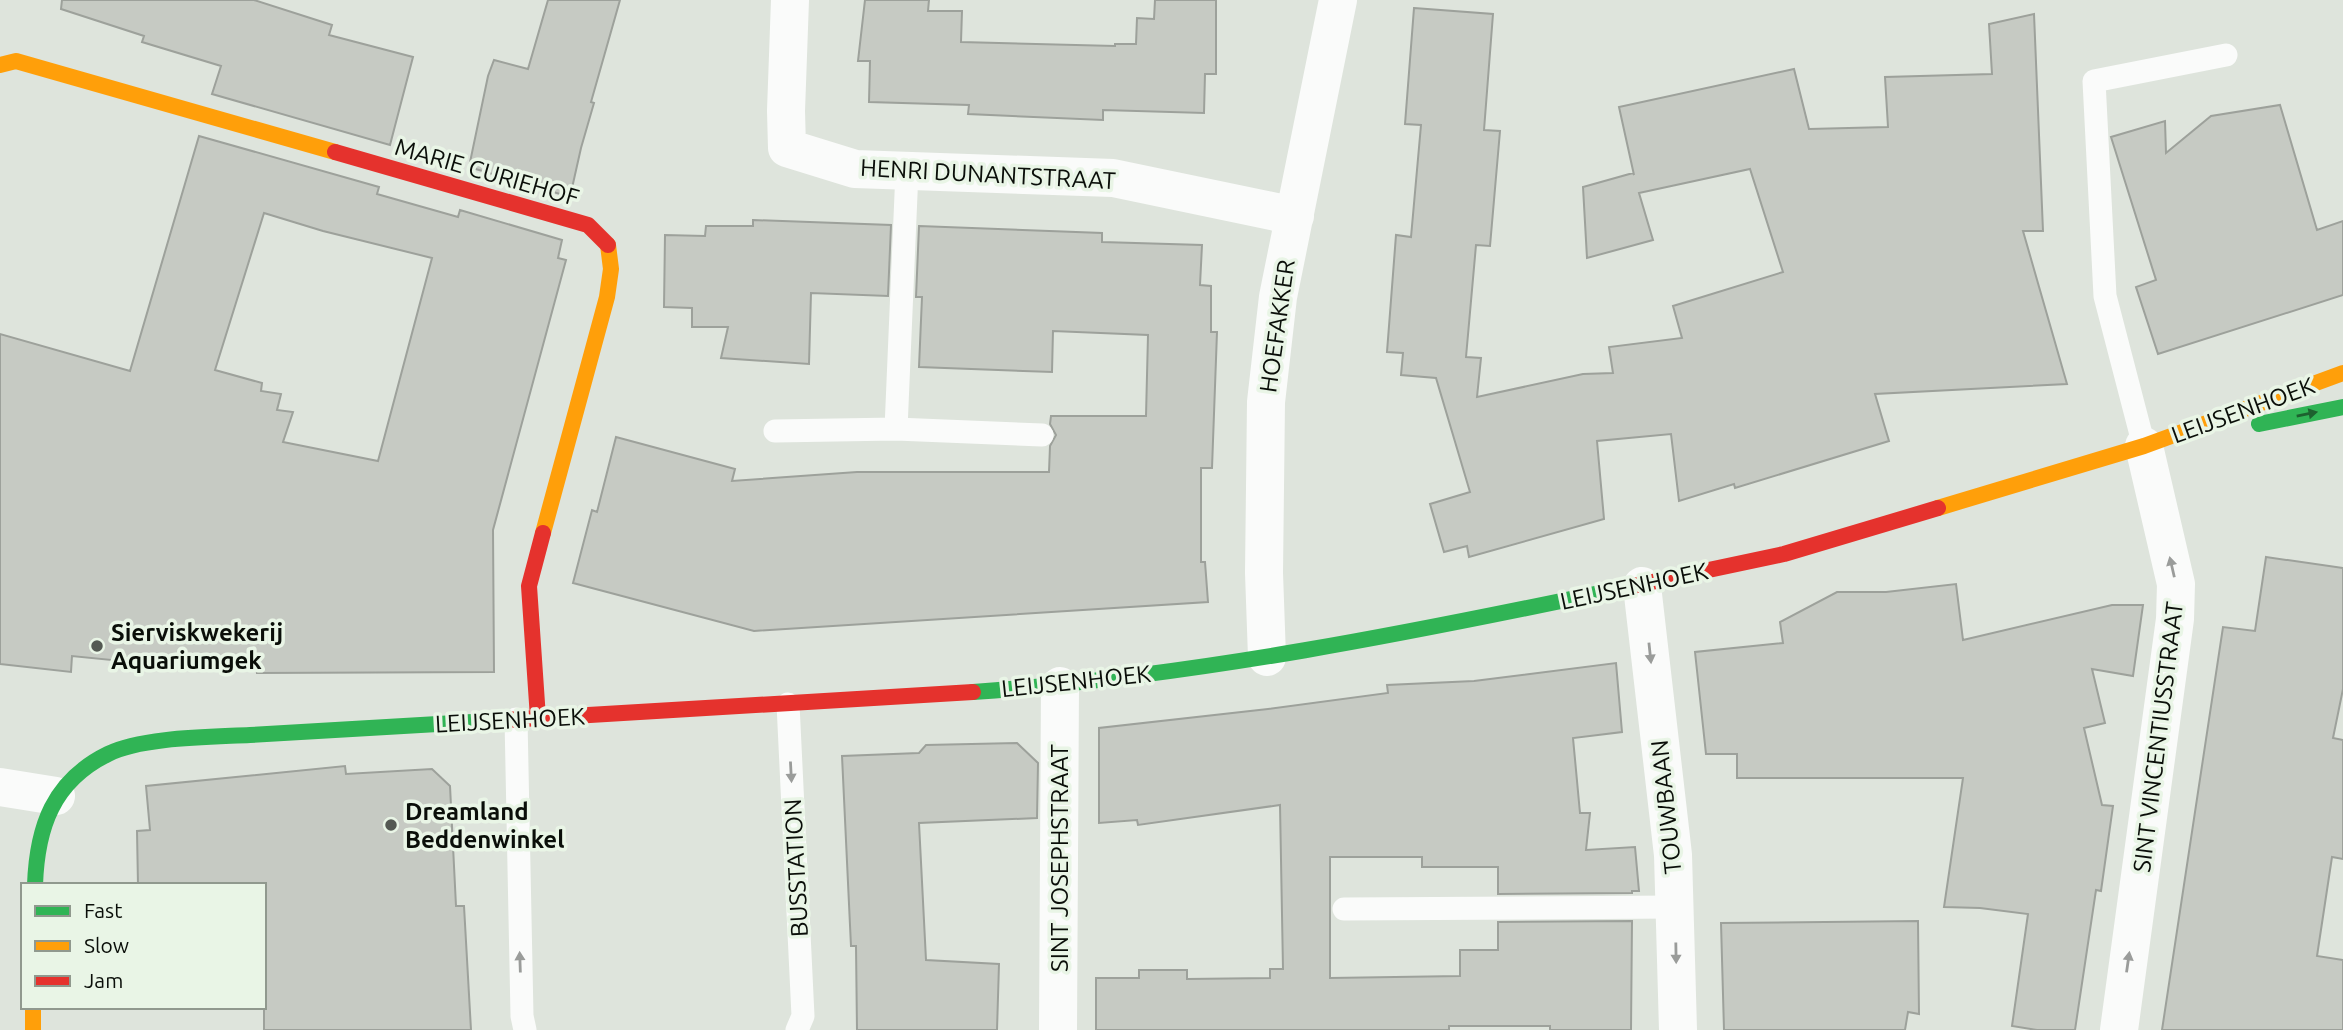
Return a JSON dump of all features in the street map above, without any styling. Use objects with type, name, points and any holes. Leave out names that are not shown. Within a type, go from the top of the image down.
[{"type":"street","name":"HENRI DUNANTSTRAAT","points":[[790,0],[787,148],[855,169],[1113,178],[1295,216]]},
{"type":"street","name":"HOEFAKKER","points":[[1267,657],[1264,573],[1266,401],[1278,296],[1338,0]]},
{"type":"street","name":"MARIE CURIEHOF","points":[[0,65],[16,61],[550,213],[588,225],[608,243],[611,269],[607,297],[529,586],[527,719]]},
{"type":"street","name":"LEIJSENHOEK","points":[[55,796],[81,772],[110,752],[178,739],[1059,686],[1267,657],[1441,627],[1784,554],[2144,446],[2343,373]]},
{"type":"street","name":"LEIJSENHOEK","points":[[2144,446],[2343,407]]},
{"type":"street","name":"SINT VINCENTIUSSTRAAT","points":[[2119,1030],[2175,619],[2176,584],[2144,446]]},
{"type":"street","name":"TOUWBAAN","points":[[1642,586],[1673,855],[1678,1030]]},
{"type":"street","name":"SINT JOSEPHSTRAAT","points":[[1058,1030],[1059,686]]},
{"type":"street","points":[[0,787],[55,796],[42,824],[35,858],[34,883]]},
{"type":"street","points":[[33,1009],[33,1030]]},
{"type":"lane","points":[[2144,446],[2105,296],[2094,81],[2226,55]]},
{"type":"lane","points":[[896,429],[907,171]]},
{"type":"lane","points":[[775,431],[896,429],[1042,435]]},
{"type":"lane","name":"BUSSTATION","points":[[788,704],[803,1016],[797,1030]]},
{"type":"lane","points":[[525,1030],[522,1016],[527,719]]},
{"type":"lane","points":[[1344,909],[1675,907]]},
{"type":"building","points":[[62,0],[254,0],[332,25],[329,35],[413,57],[390,145],[212,94],[221,66],[142,42],[144,36],[61,9]]},
{"type":"building","points":[[548,0],[620,0],[591,102],[594,103],[570,197],[469,167],[488,76],[494,60],[528,69]]},
{"type":"building","points":[[865,0],[929,0],[928,11],[962,11],[961,42],[1115,46],[1136,44],[1137,18],[1154,19],[1155,0],[1216,0],[1216,74],[1205,74],[1204,113],[1103,110],[1103,120],[968,114],[969,105],[869,102],[870,61],[858,61]]},
{"type":"building","points":[[1414,8],[1493,14],[1484,130],[1500,131],[1490,246],[1476,245],[1466,357],[1481,358],[1477,397],[1583,374],[1613,373],[1609,347],[1682,338],[1673,306],[1783,272],[1750,169],[1639,193],[1653,240],[1587,258],[1583,187],[1633,173],[1634,175],[1619,107],[1794,69],[1809,129],[1888,127],[1885,77],[1992,74],[1989,24],[2034,14],[2043,231],[2023,231],[2067,384],[1875,394],[1889,441],[1735,488],[1734,484],[1679,501],[1671,434],[1597,441],[1604,519],[1469,557],[1467,546],[1444,552],[1430,504],[1470,492],[1436,378],[1401,375],[1403,353],[1387,352],[1396,235],[1411,237],[1421,125],[1405,124]]},
{"type":"building","points":[[2280,105],[2317,230],[2343,221],[2343,295],[2158,354],[2136,287],[2156,280],[2111,137],[2165,121],[2166,153],[2211,116]]},
{"type":"building","points":[[199,136],[379,187],[377,194],[458,217],[460,210],[562,240],[558,258],[566,260],[493,530],[494,672],[257,673],[256,658],[121,657],[121,661],[72,656],[71,672],[0,664],[0,334],[130,371]],"holes":[[[264,213],[323,231],[432,258],[378,461],[283,442],[293,412],[277,410],[281,394],[261,391],[262,383],[215,370]]]},
{"type":"building","points":[[753,220],[891,225],[888,296],[811,293],[809,364],[721,358],[728,327],[692,327],[692,308],[664,307],[665,235],[705,236],[706,226],[753,226]]},
{"type":"building","points":[[919,226],[1102,233],[1102,242],[1202,245],[1200,285],[1211,286],[1211,332],[1217,332],[1212,468],[1201,468],[1201,562],[1205,562],[1208,602],[754,631],[573,583],[592,510],[597,512],[616,437],[735,469],[732,481],[857,472],[1049,472],[1050,446],[1056,435],[1050,424],[1051,416],[1146,416],[1148,335],[1053,331],[1052,372],[919,367],[922,297],[916,297]]},
{"type":"building","points":[[2266,557],[2343,568],[2343,689],[2333,738],[2343,740],[2343,859],[2332,857],[2317,956],[2343,960],[2343,1030],[2162,1030],[2223,627],[2255,631]]},
{"type":"building","points":[[1956,584],[1963,640],[2112,605],[2143,605],[2133,676],[2092,669],[2105,723],[2084,728],[2102,805],[2113,806],[2101,891],[2096,890],[2075,1030],[2037,1030],[2012,1026],[2028,914],[1944,907],[1963,778],[1737,778],[1737,754],[1706,754],[1695,652],[1783,643],[1780,622],[1837,592],[1886,592]]},
{"type":"building","points":[[1616,663],[1622,732],[1573,738],[1580,813],[1590,813],[1586,850],[1635,847],[1639,891],[1498,894],[1498,867],[1422,867],[1422,857],[1330,857],[1330,978],[1460,976],[1460,950],[1498,950],[1498,922],[1632,921],[1631,1030],[1550,1030],[1550,1026],[1449,1026],[1449,1030],[1096,1030],[1096,978],[1139,978],[1139,970],[1187,970],[1187,979],[1270,978],[1270,969],[1283,969],[1280,805],[1138,825],[1137,820],[1099,823],[1099,728],[1388,693],[1387,685],[1474,681]]},
{"type":"building","points":[[1017,743],[1038,763],[1037,818],[919,823],[926,960],[999,964],[997,1030],[857,1030],[856,946],[851,946],[842,756],[919,753],[926,745]]},
{"type":"building","points":[[345,766],[346,774],[432,769],[450,786],[456,906],[464,906],[471,1030],[264,1030],[266,883],[138,883],[137,831],[150,830],[146,786]]},
{"type":"building","points":[[1918,921],[1919,1014],[1908,1012],[1905,1030],[1724,1030],[1721,923]]},
{"type":"traffic: fast","points":[[2259,424],[2343,407]]},
{"type":"traffic: fast","points":[[973,692],[1056,685],[1222,664],[1387,636],[1633,586]]},
{"type":"traffic: fast","points":[[35,883],[44,825],[61,792],[89,765],[122,748],[177,739],[489,721]]},
{"type":"traffic: slow","points":[[0,65],[16,61],[335,152]]},
{"type":"traffic: slow","points":[[543,533],[607,297],[611,269],[608,245]]},
{"type":"traffic: slow","points":[[1938,508],[2144,446],[2343,373]]},
{"type":"traffic: slow","points":[[33,1009],[33,1030]]},
{"type":"traffic: jam","points":[[335,152],[588,225],[608,245]]},
{"type":"traffic: jam","points":[[1633,586],[1784,554],[1938,508]]},
{"type":"traffic: jam","points":[[538,718],[529,586],[543,533]]},
{"type":"traffic: jam","points":[[489,721],[973,692]]},
{"type":"place","name":"Sierviskwekerij Aquariumgek","points":[[97,646]]},
{"type":"place","name":"Dreamland Beddenwinkel","points":[[391,825]]}]
